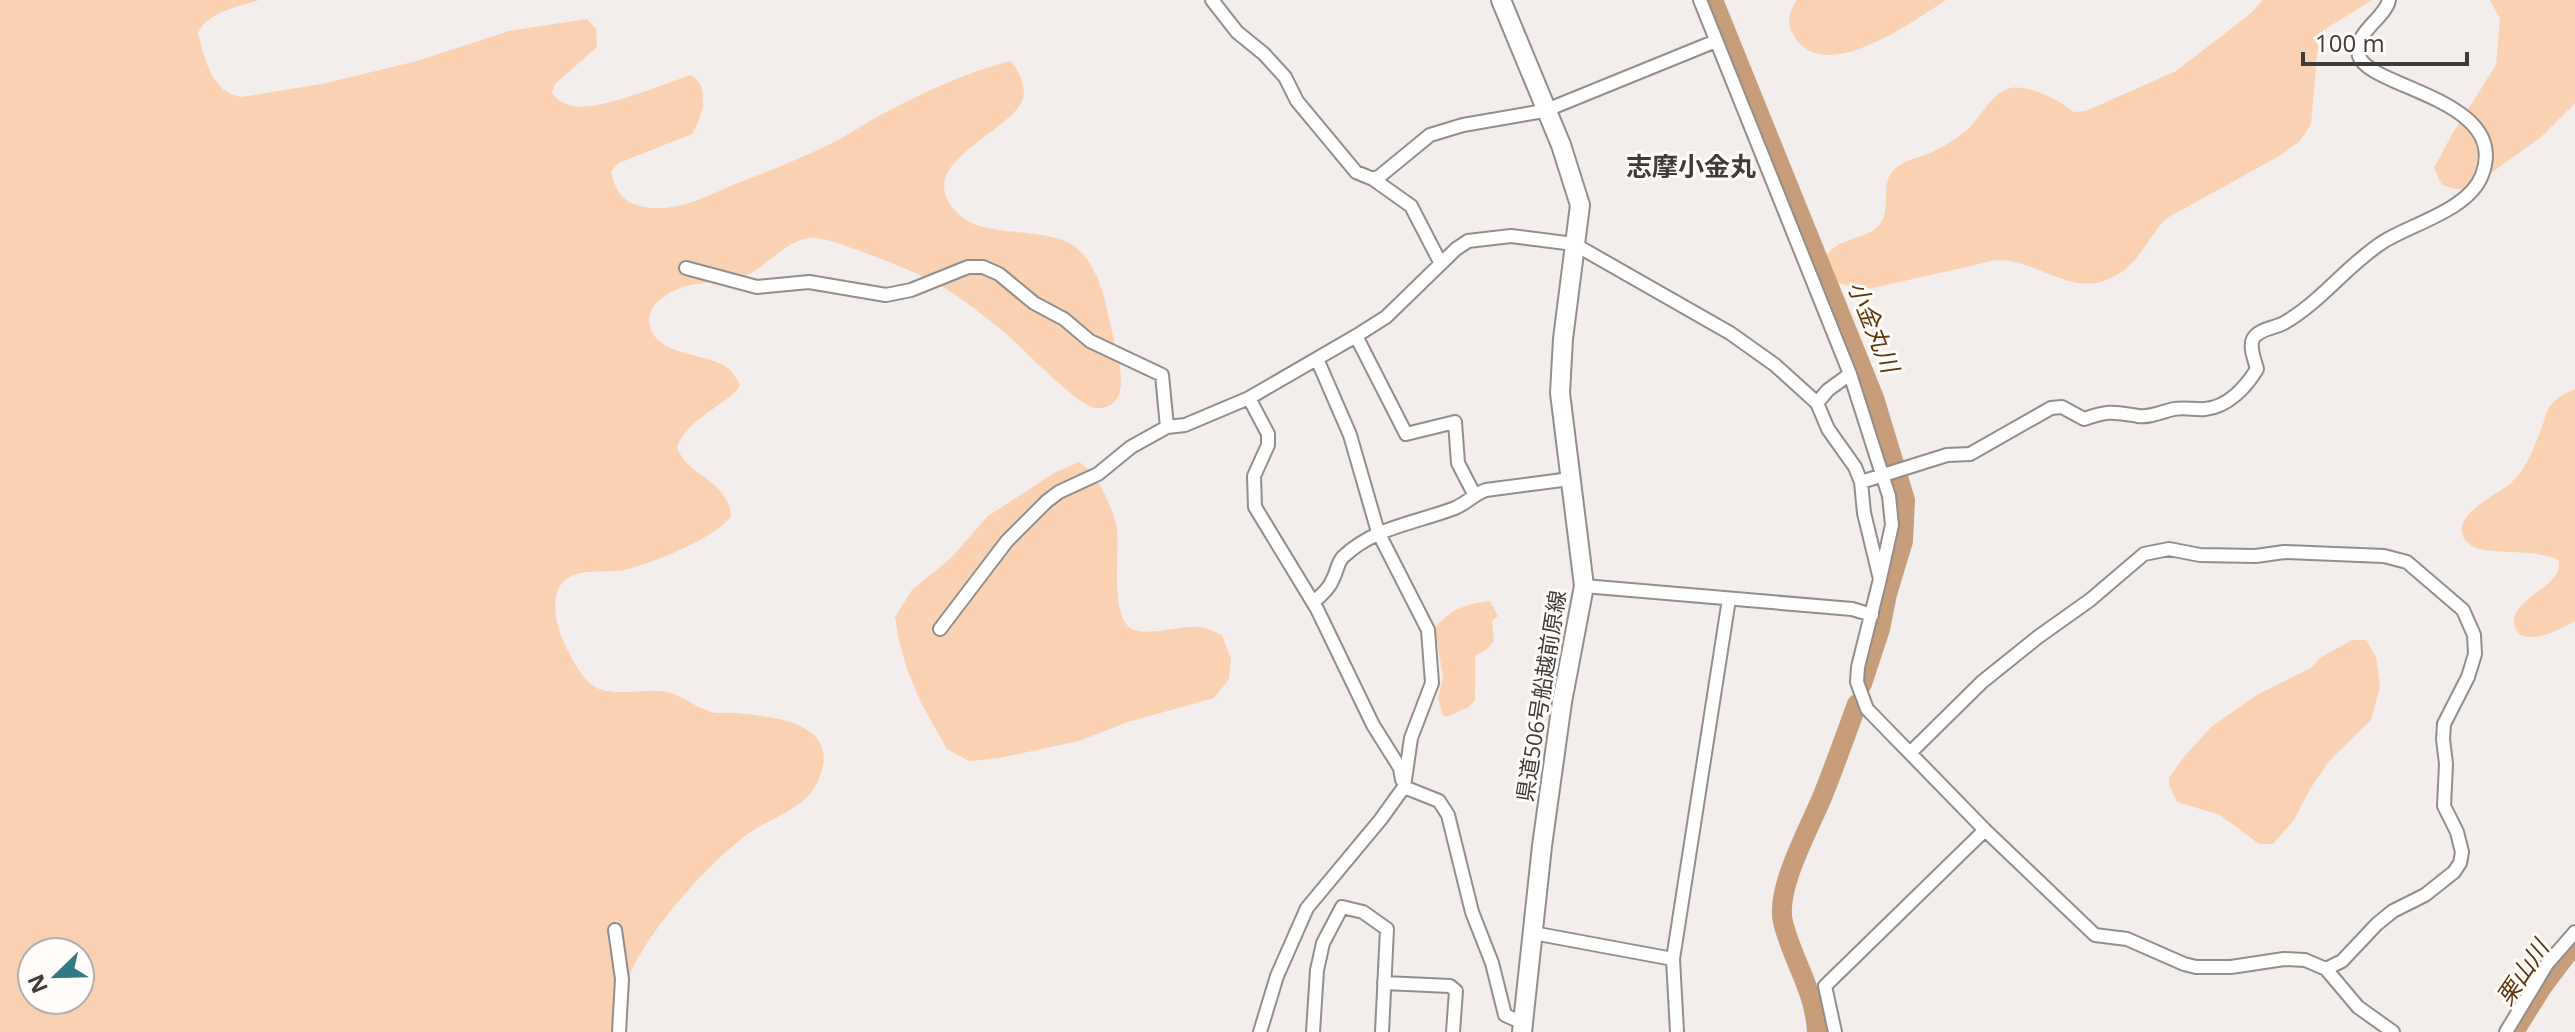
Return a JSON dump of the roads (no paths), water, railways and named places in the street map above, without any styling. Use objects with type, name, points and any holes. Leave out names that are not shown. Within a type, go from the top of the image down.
[{"type":"main road","name":"県道506号船越前原線","points":[[1501,0],[1544,111],[1561,145],[1580,205],[1563,339],[1560,393],[1584,586],[1562,702],[1522,1028]]},
{"type":"street","points":[[1212,0],[1237,32],[1264,54],[1285,77],[1297,101],[1356,172],[1373,179],[1411,206],[1440,262]]},
{"type":"street","points":[[1700,0],[1850,374],[1889,496],[1892,525],[1858,667],[1857,682],[1867,709],[1985,830],[2095,935],[2127,939],[2196,967],[2240,967],[2305,960],[2326,969],[2358,1007],[2393,1032]]},
{"type":"street","points":[[1861,482],[1947,455],[1970,454],[2051,408],[2062,407],[2084,419],[2103,412],[2123,411],[2141,417],[2179,408],[2204,410],[2223,406],[2250,381],[2257,369],[2251,345],[2259,333],[2284,323],[2331,288],[2384,241],[2440,213],[2475,187],[2482,175],[2486,155],[2479,134],[2465,118],[2435,98],[2375,71],[2358,55],[2358,45],[2372,22],[2385,11],[2389,0]]},
{"type":"street","points":[[1373,179],[1430,135],[1463,125],[1544,111],[1716,41]]},
{"type":"street","points":[[940,629],[1028,518],[1059,492],[1098,474],[1131,447],[1167,427],[1185,425],[1249,398],[1356,336],[1386,317],[1440,262],[1468,241],[1511,236],[1574,244],[1730,333],[1775,365],[1817,403],[1828,429],[1855,467],[1861,482],[1864,513],[1880,579]]},
{"type":"street","points":[[686,268],[757,287],[809,282],[886,295],[911,290],[968,267],[983,267],[999,274],[1034,303],[1064,319],[1090,341],[1162,375],[1167,427]]},
{"type":"street","points":[[1356,336],[1406,434],[1455,422],[1458,463],[1474,494]]},
{"type":"street","points":[[1260,1032],[1280,966],[1307,908],[1404,787],[1411,738],[1432,683],[1428,630],[1378,532],[1350,435],[1317,359]]},
{"type":"street","points":[[1817,403],[1828,390],[1850,374]]},
{"type":"street","points":[[1249,398],[1268,434],[1268,445],[1254,476],[1255,507],[1313,602],[1373,725],[1400,768],[1404,787]]},
{"type":"street","points":[[1313,602],[1325,593],[1340,559],[1378,532],[1455,508],[1468,502],[1474,494],[1486,490],[1570,479]]},
{"type":"street","points":[[1911,752],[1982,682],[2090,600],[2144,554],[2169,549],[2200,555],[2256,556],[2284,552],[2384,556],[2407,562],[2463,610],[2474,635],[2475,654],[2468,677],[2444,724],[2443,739],[2446,764],[2444,806],[2457,832],[2462,852],[2460,863],[2454,872],[2425,895],[2393,911],[2342,961],[2326,969]]},
{"type":"street","points":[[1584,586],[1852,609],[1872,615]]},
{"type":"street","points":[[1677,1032],[1673,959],[1729,599]]},
{"type":"street","points":[[1404,787],[1439,801],[1448,815],[1472,912],[1492,963],[1505,1015],[1522,1028]]},
{"type":"street","points":[[1835,1032],[1825,986],[1985,830]]},
{"type":"street","points":[[1313,1032],[1317,970],[1323,943],[1342,907],[1363,912],[1387,929],[1382,1032]]},
{"type":"street","points":[[615,930],[622,979],[619,1032]]},
{"type":"street","points":[[2506,1032],[2547,964],[2575,932]]},
{"type":"street","points":[[1533,933],[1673,959]]},
{"type":"street","points":[[1384,983],[1450,986],[1456,991],[1453,1032]]},
{"type":"waterway","name":"小金丸川","points":[[1713,0],[1874,398],[1905,500],[1903,541],[1862,684]]},
{"type":"waterway","name":"小金丸川","points":[[1817,1032],[1812,1002],[1787,936],[1782,908],[1795,858],[1823,795],[1857,704]]},
{"type":"waterway","name":"栗山川","points":[[2514,1032],[2575,943]]},
{"type":"district","name":"志摩小金丸","points":[[1691,167]]}]
